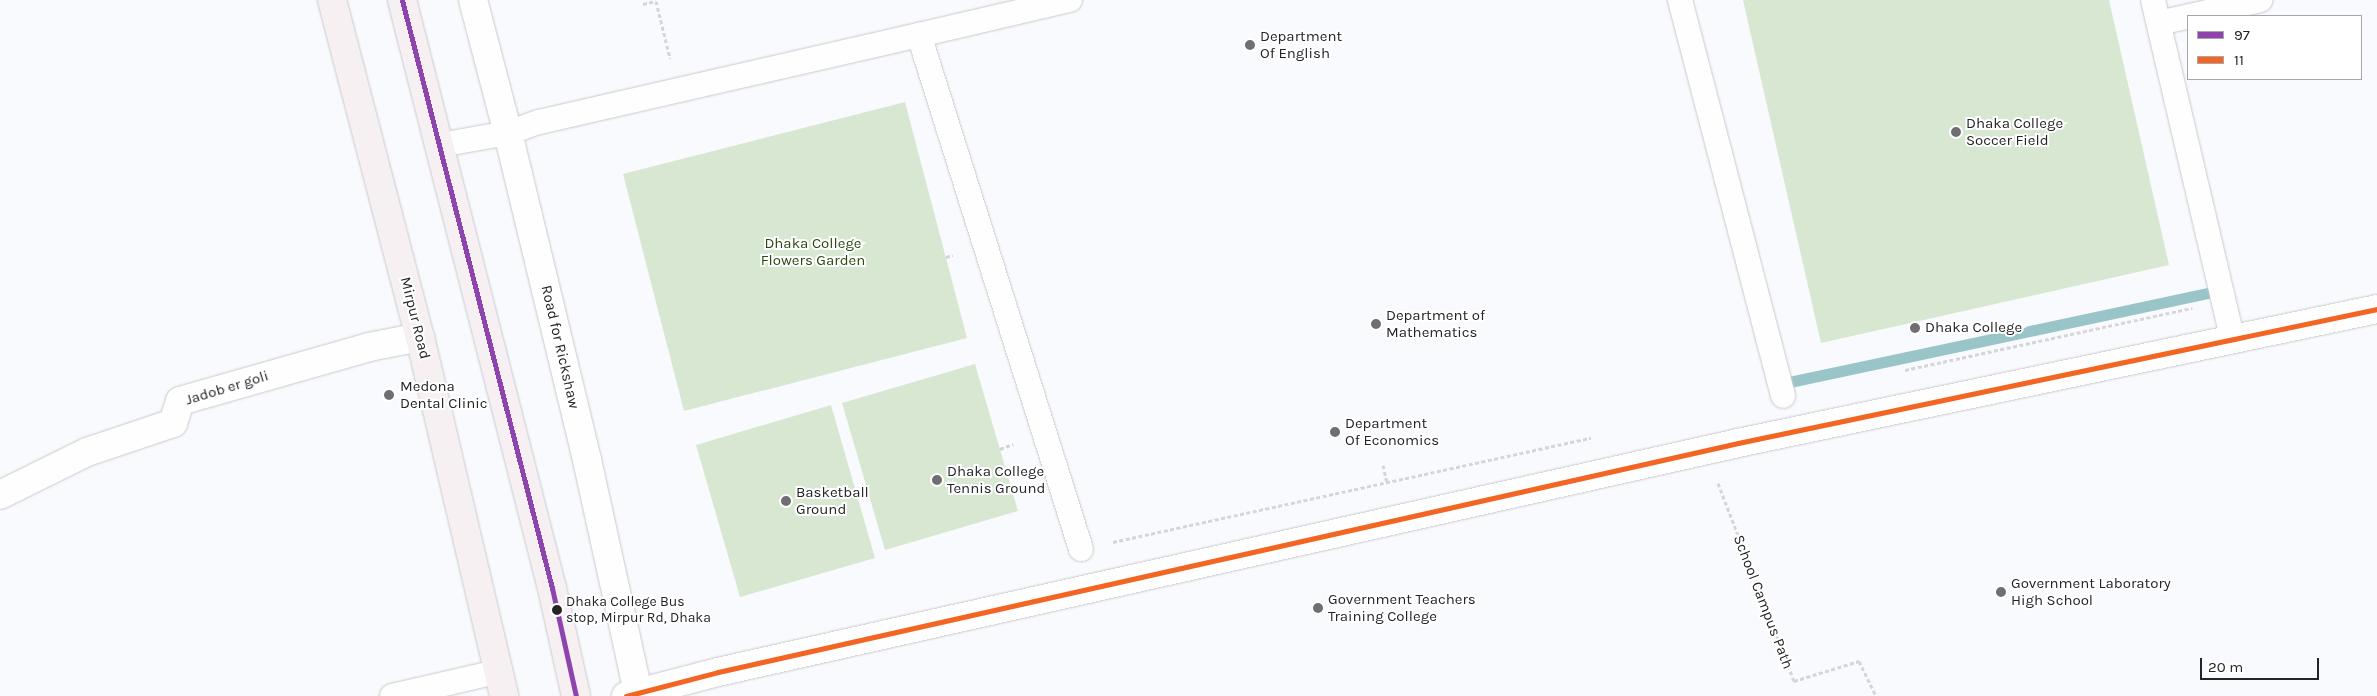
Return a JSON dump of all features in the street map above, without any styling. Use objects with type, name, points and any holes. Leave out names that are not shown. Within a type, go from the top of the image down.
[{"type":"highway","name":"Mirpur Road","points":[[332,0],[420,337],[502,683]]},
{"type":"highway","points":[[402,0],[552,588],[576,696]]},
{"type":"street","name":"Road for Rickshaw","points":[[473,0],[508,133],[634,695]]},
{"type":"street","points":[[634,695],[718,672],[1706,450],[2377,310]]},
{"type":"street","name":"Jadob er goli","points":[[0,496],[87,452],[173,423],[180,401],[369,347],[420,337]]},
{"type":"lane","points":[[440,145],[508,133],[539,122],[1070,0]]},
{"type":"lane","points":[[1680,0],[1783,396]]},
{"type":"lane","points":[[2233,340],[2156,11],[2260,0]]},
{"type":"lane","points":[[919,35],[1081,549]]},
{"type":"lane","points":[[392,696],[502,683]]},
{"type":"path","points":[[644,4],[656,1],[678,90]]},
{"type":"path","name":"School Campus Path","points":[[1706,450],[1762,604],[1794,681],[1859,661],[1876,696]]},
{"type":"path","points":[[1383,465],[1387,482]]},
{"type":"green space","name":"Dhaka College Soccer Field","points":[[1743,0],[2109,0],[2169,265],[1821,343]]},
{"type":"green space","name":"Dhaka College Flowers Garden","points":[[905,102],[967,338],[684,411],[623,174]]},
{"type":"green space","name":"Dhaka College Tennis Ground","points":[[975,364],[1018,511],[885,550],[842,403]]},
{"type":"green space","name":"Basketball Ground","points":[[831,405],[875,558],[740,597],[696,445]]},
{"type":"waterway","points":[[1780,384],[2221,290]]},
{"type":"transit line","name":"97","points":[[402,0],[552,588],[576,696]]},
{"type":"transit line","name":"11","points":[[626,696],[718,672],[1738,443],[2377,309]]},
{"type":"place","name":"Department Of English","points":[[1250,45]]},
{"type":"place","name":"Dhaka College Soccer Field","points":[[1956,132]]},
{"type":"place","name":"Department of Mathematics","points":[[1376,324]]},
{"type":"place","name":"Dhaka College","points":[[1915,328]]},
{"type":"place","name":"Medona Dental Clinic","points":[[389,395]]},
{"type":"place","name":"Department Of Economics","points":[[1335,432]]},
{"type":"place","name":"Dhaka College Tennis Ground","points":[[937,480]]},
{"type":"place","name":"Basketball Ground","points":[[786,501]]},
{"type":"place","name":"Government Laboratory High School","points":[[2001,592]]},
{"type":"place","name":"Government Teachers Training College","points":[[1318,608]]},
{"type":"place","name":"Dhaka College Bus stop, Mirpur Rd, Dhaka","points":[[557,610]]}]
